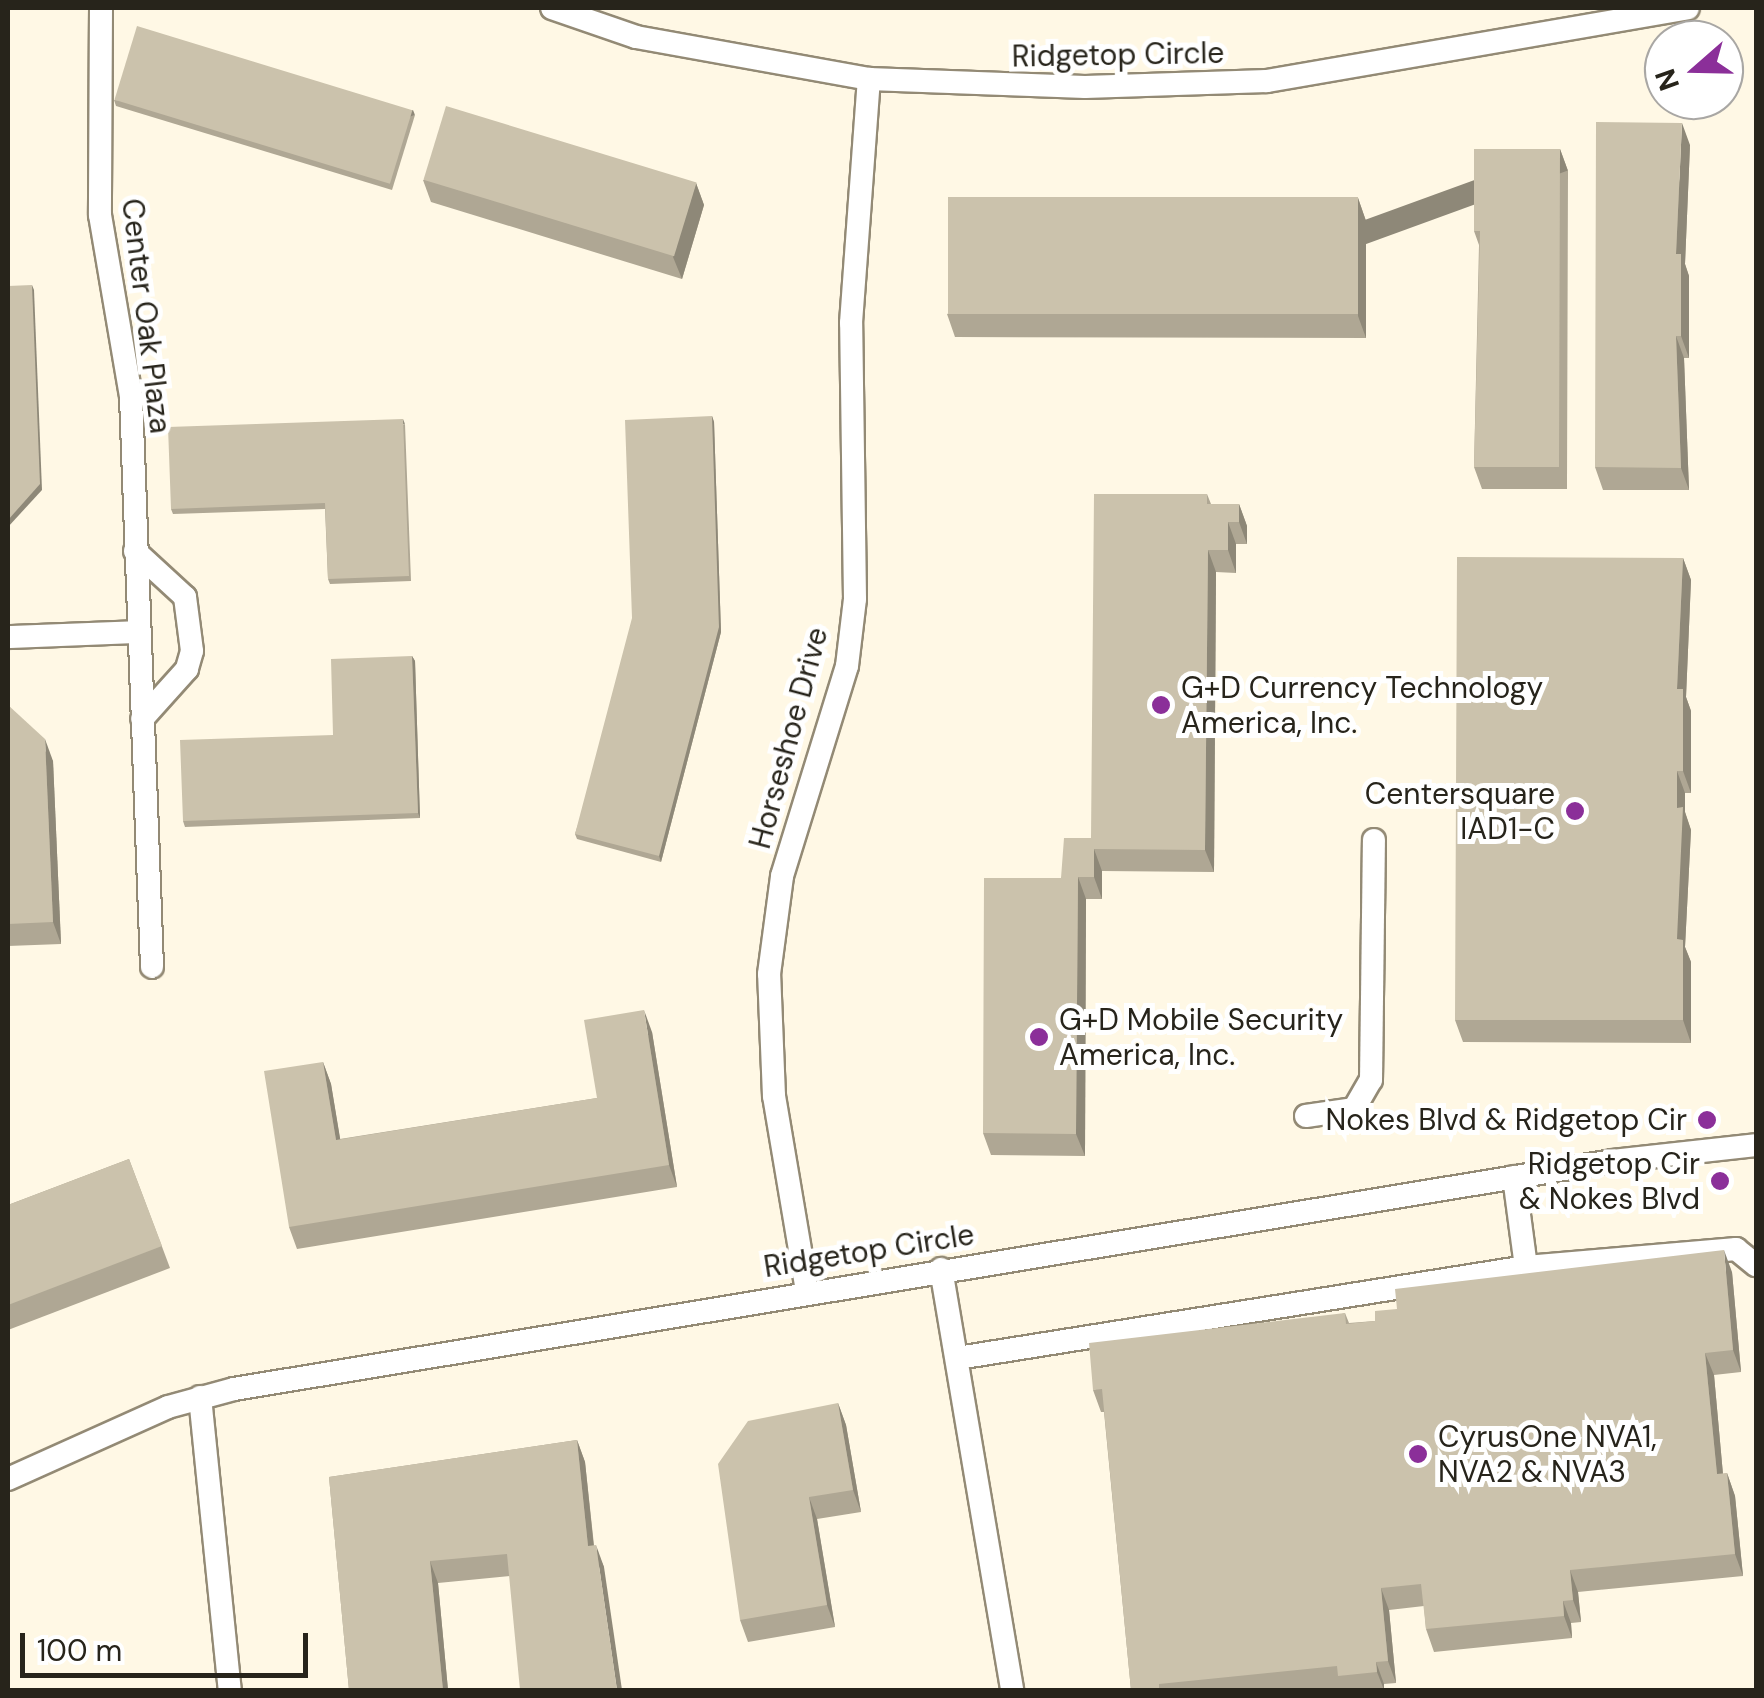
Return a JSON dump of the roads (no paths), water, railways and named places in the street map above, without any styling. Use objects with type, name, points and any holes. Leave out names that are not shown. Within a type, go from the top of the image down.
[{"type":"street","name":"Center Oak Plaza","points":[[101,8],[100,215],[131,397],[152,967]]},
{"type":"street","name":"Ridgetop Circle","points":[[552,8],[636,37],[870,79],[1218,86],[1688,8]]},
{"type":"street","name":"Horseshoe Drive","points":[[807,1291],[774,1096],[769,974],[782,876],[847,666],[855,598],[851,323],[870,79]]},
{"type":"street","points":[[135,551],[185,597],[192,651],[187,669],[142,718]]},
{"type":"street","points":[[8,637],[137,632]]},
{"type":"street","points":[[1306,1116],[1354,1109],[1370,1080],[1374,840]]},
{"type":"street","name":"Ridgetop Circle","points":[[8,1479],[200,1398],[940,1269],[1514,1177],[1756,1145]]},
{"type":"street","points":[[1514,1177],[1526,1267]]},
{"type":"street","points":[[958,1358],[1526,1267],[1736,1249],[1756,1265]]},
{"type":"street","points":[[940,1269],[1012,1690]]},
{"type":"street","points":[[200,1398],[230,1690]]},
{"type":"place","name":"G+D Currency Technology America, Inc.","points":[[1161,705]]},
{"type":"place","name":"Centersquare IAD1-C","points":[[1575,811]]},
{"type":"place","name":"G+D Mobile Security America, Inc.","points":[[1039,1037]]},
{"type":"place","name":"Nokes Blvd & Ridgetop Cir","points":[[1707,1120]]},
{"type":"place","name":"Ridgetop Cir & Nokes Blvd","points":[[1720,1181]]},
{"type":"place","name":"CyrusOne NVA1, NVA2 & NVA3","points":[[1418,1454]]}]
